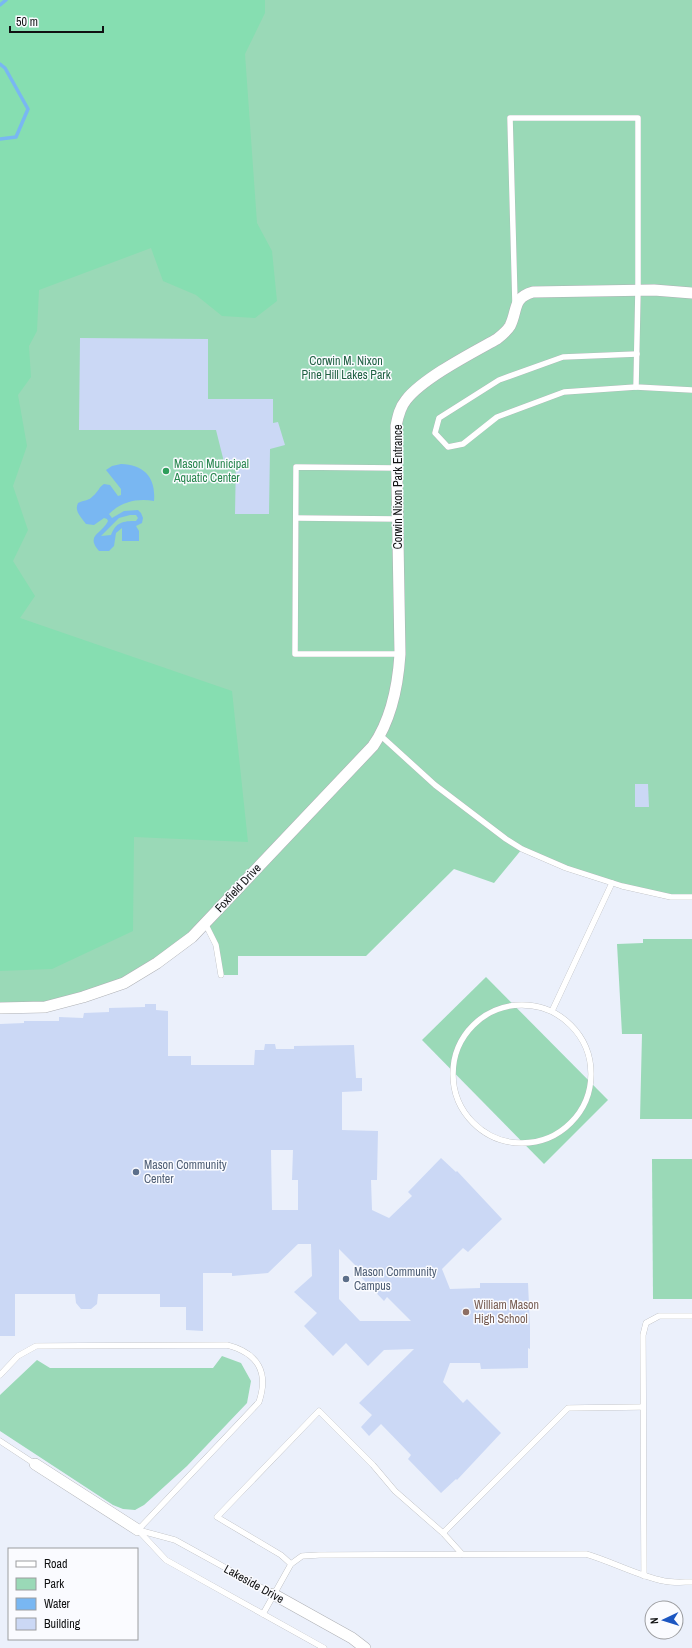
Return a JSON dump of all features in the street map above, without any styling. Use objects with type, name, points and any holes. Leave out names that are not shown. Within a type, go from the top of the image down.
[{"type":"street","points":[[515,306],[519,299],[525,294],[533,292],[638,290],[692,293]]},
{"type":"street","name":"Corwin Nixon Park Entrance","points":[[399,669],[400,654],[396,468],[396,426],[398,417],[405,401],[414,391],[432,377],[497,339],[504,333],[510,325],[515,306]]},
{"type":"street","name":"Foxfield Drive","points":[[0,1008],[45,1007],[83,997],[124,983],[157,963],[192,937],[373,746],[380,736],[388,717],[399,669]]},
{"type":"street","name":"Lakeside Drive","points":[[35,1464],[138,1530]]},
{"type":"street","name":"Lakeside Drive","points":[[274,1594],[352,1638],[365,1648]]},
{"type":"lane","points":[[515,306],[510,118],[638,118],[638,290],[636,387]]},
{"type":"lane","points":[[637,354],[563,357],[499,380],[439,418],[436,433],[448,447],[463,444],[497,417],[564,392],[636,387],[692,390]]},
{"type":"lane","points":[[396,468],[296,467],[295,654],[400,654]]},
{"type":"lane","points":[[296,518],[397,519]]},
{"type":"lane","points":[[380,736],[435,784],[516,846],[566,868],[612,883],[672,897],[692,897]]},
{"type":"lane","points":[[552,1011],[612,883]]},
{"type":"lane","points":[[205,923],[216,945],[221,975]]},
{"type":"lane","points":[[530,1004],[552,1011],[570,1023],[583,1040],[588,1053],[592,1081],[586,1102],[575,1120],[559,1134],[552,1137],[539,1142],[518,1144],[497,1140],[478,1128],[463,1112],[454,1091],[452,1069],[458,1047],[470,1028],[487,1014],[508,1006],[530,1004]]},
{"type":"lane","points":[[644,1576],[643,1335],[646,1323],[659,1316],[692,1316]]},
{"type":"lane","points":[[0,1375],[18,1356],[36,1346],[227,1345],[239,1348],[251,1356],[259,1365],[263,1376],[264,1388],[259,1402],[138,1530]]},
{"type":"lane","points":[[443,1533],[568,1408],[643,1407]]},
{"type":"lane","points":[[292,1564],[281,1555],[217,1517],[319,1411],[373,1465],[395,1491],[443,1533],[462,1554]]},
{"type":"lane","name":"Lakeside Drive","points":[[0,1441],[35,1464]]},
{"type":"lane","name":"Lakeside Drive","points":[[138,1530],[175,1540],[274,1594]]},
{"type":"lane","name":"Lakeside Drive","points":[[138,1530],[166,1560],[324,1648]]},
{"type":"lane","points":[[264,1614],[292,1564],[302,1556],[586,1554],[609,1560],[644,1576],[665,1582],[692,1582]]},
{"type":"shaded area","name":"Mason Community Campus","points":[[373,746],[692,897],[692,1648],[0,1648],[0,1008]]},
{"type":"green space","name":"Corwin M. Nixon Pine Hill Lakes Park","points":[[0,0],[692,0],[692,897],[670,896],[627,887],[584,873],[522,849],[494,883],[454,869],[366,956],[238,956],[238,975],[221,975],[216,945],[206,923],[157,963],[83,997],[0,1008]]},
{"type":"green space","points":[[0,0],[265,0],[265,13],[245,54],[257,223],[272,251],[277,301],[255,318],[222,316],[196,295],[163,281],[151,248],[39,290],[37,331],[29,346],[31,377],[18,395],[27,446],[13,486],[28,530],[13,561],[35,596],[20,618],[232,691],[248,842],[134,837],[133,931],[52,969],[0,971]]},
{"type":"green space","points":[[643,939],[692,939],[692,1119],[640,1119],[642,1034],[622,1034],[617,944],[643,943]]},
{"type":"green space","points":[[486,977],[608,1100],[544,1164],[422,1040]]},
{"type":"green space","points":[[652,1159],[692,1159],[692,1299],[653,1299]]},
{"type":"green space","points":[[222,1356],[241,1363],[251,1381],[247,1403],[187,1466],[144,1505],[135,1510],[123,1509],[113,1505],[0,1431],[0,1395],[37,1360],[50,1368],[213,1368]]},
{"type":"water","points":[[121,464],[129,465],[143,470],[151,479],[154,501],[141,500],[130,502],[119,506],[109,514],[112,518],[124,511],[138,510],[143,518],[142,523],[136,526],[139,531],[139,541],[122,541],[122,528],[116,533],[114,546],[109,551],[99,551],[95,546],[94,538],[108,521],[104,518],[94,525],[86,524],[79,514],[77,506],[78,503],[91,498],[104,484],[110,485],[118,496],[121,495],[121,489],[106,470],[112,466]],"holes":[[[136,515],[138,518],[136,521],[120,523],[115,527],[111,535],[101,536],[119,518]]]},
{"type":"building","name":"Mason Municipal Aquatic Center","points":[[80,338],[208,339],[208,399],[273,399],[273,423],[278,422],[285,445],[270,449],[269,514],[235,514],[236,459],[224,462],[216,430],[79,430]]},
{"type":"building","points":[[635,784],[648,784],[649,807],[635,807]]},
{"type":"building","points":[[145,1004],[156,1004],[156,1010],[168,1011],[168,1056],[191,1056],[191,1065],[254,1065],[255,1050],[264,1050],[265,1044],[275,1044],[276,1049],[294,1049],[294,1046],[354,1045],[356,1078],[362,1078],[362,1091],[342,1092],[342,1130],[378,1131],[377,1180],[371,1180],[372,1210],[389,1218],[412,1196],[408,1192],[441,1158],[456,1172],[457,1171],[502,1219],[468,1252],[463,1248],[442,1269],[450,1289],[480,1288],[480,1283],[528,1283],[530,1349],[528,1348],[528,1368],[481,1369],[480,1363],[450,1363],[443,1382],[463,1403],[467,1399],[501,1433],[457,1480],[456,1479],[441,1493],[408,1459],[411,1455],[381,1424],[369,1436],[361,1427],[372,1415],[359,1403],[414,1349],[384,1350],[368,1366],[346,1343],[333,1356],[304,1326],[317,1313],[294,1292],[312,1276],[311,1244],[298,1244],[268,1273],[232,1276],[232,1273],[203,1273],[203,1331],[186,1330],[186,1307],[160,1307],[160,1294],[98,1294],[97,1304],[91,1309],[81,1309],[76,1303],[75,1294],[15,1294],[15,1336],[0,1336],[0,1024],[24,1023],[24,1021],[59,1021],[59,1017],[83,1018],[84,1013],[109,1012],[109,1008],[145,1007]],"holes":[[[271,1150],[293,1150],[292,1180],[298,1180],[298,1210],[272,1210]],[[339,1249],[363,1273],[360,1276],[384,1301],[387,1297],[411,1321],[360,1321],[339,1299]]]},
{"type":"waterway","points":[[0,5],[6,0]]},
{"type":"waterway","points":[[0,64],[5,68],[28,109],[16,137],[0,139]]},
{"type":"place","name":"Mason Municipal Aquatic Center","points":[[166,471]]},
{"type":"place","name":"Mason Community Center","points":[[136,1172]]},
{"type":"place","name":"Mason Community Campus","points":[[346,1279]]},
{"type":"place","name":"William Mason High School","points":[[466,1312]]}]
